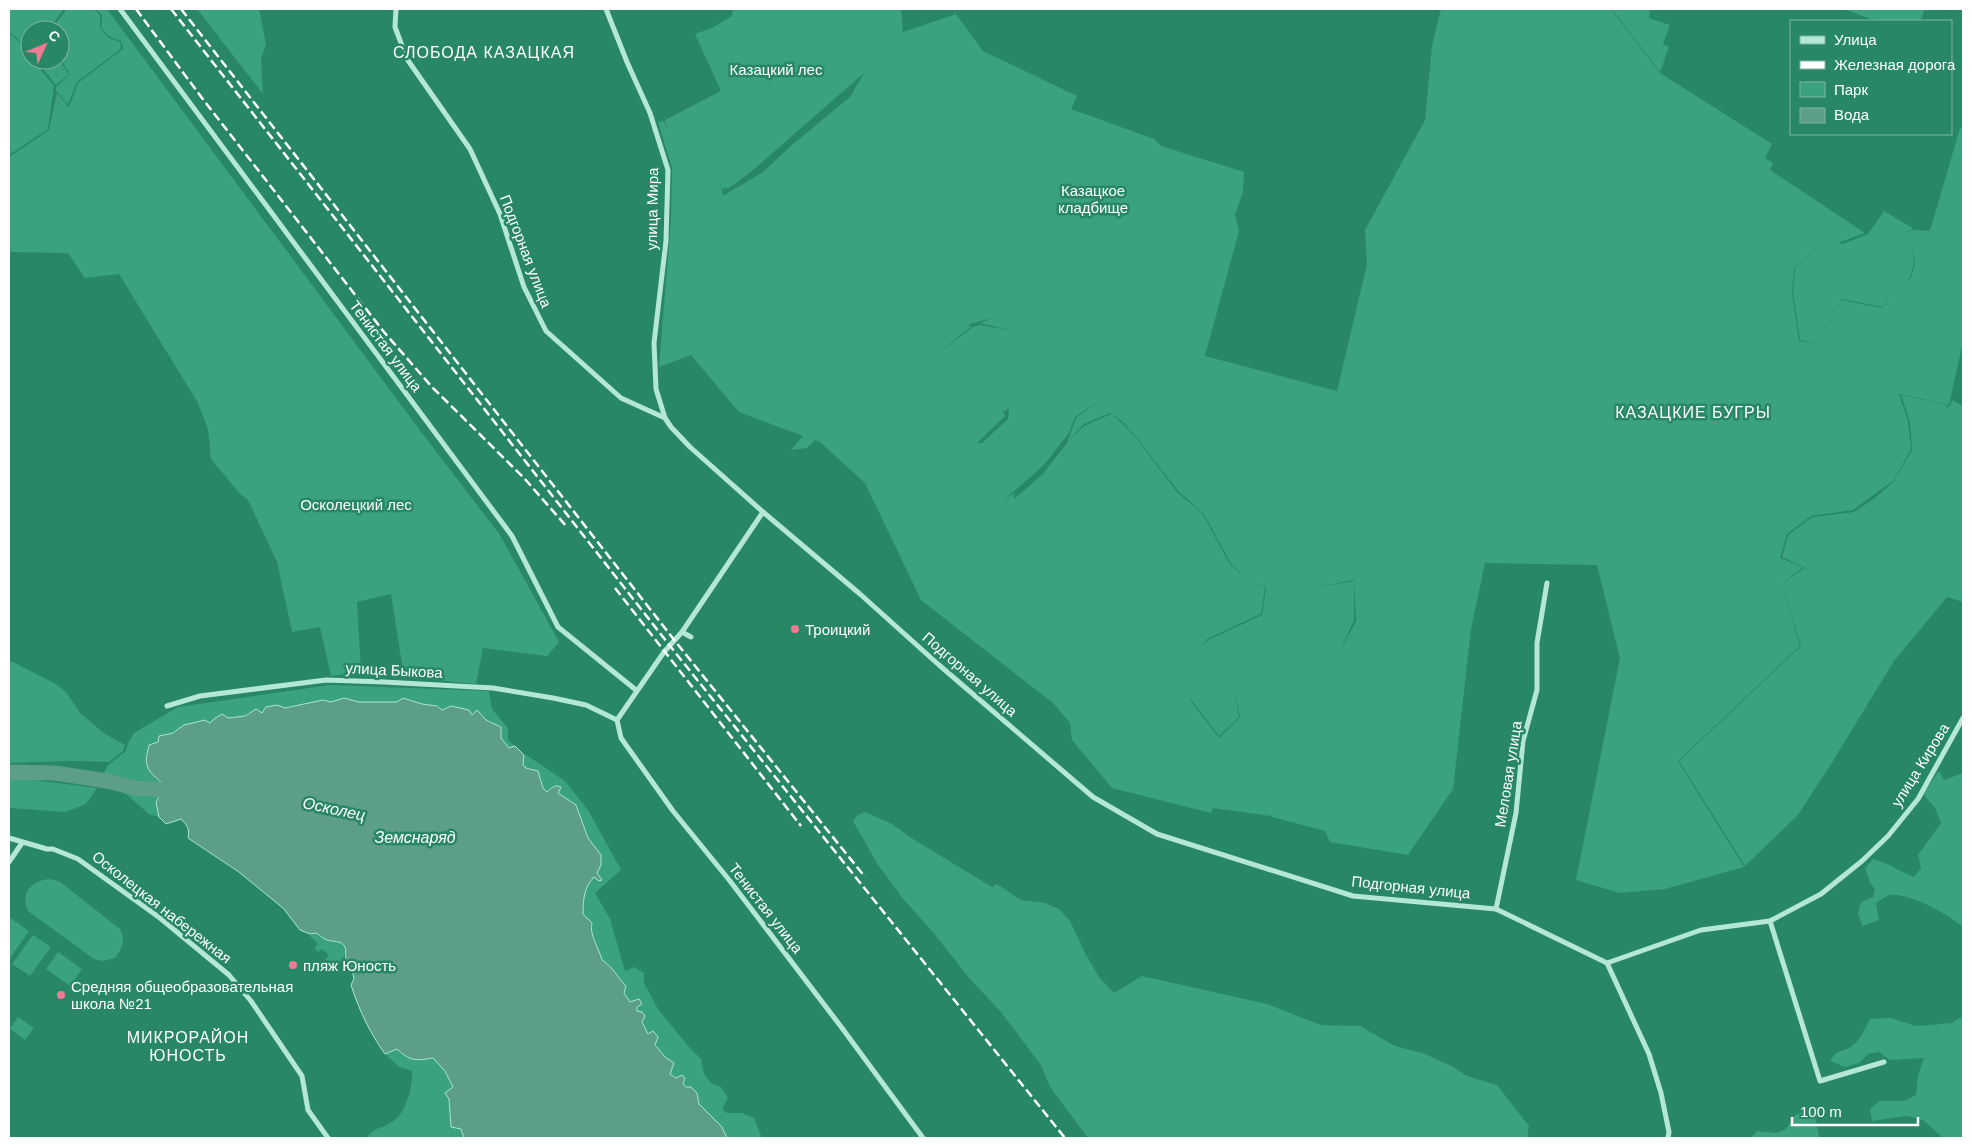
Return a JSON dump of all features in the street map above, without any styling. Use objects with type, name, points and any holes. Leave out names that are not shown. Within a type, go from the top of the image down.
[{"type":"street","name":"Тенистая улица","points":[[120,9],[512,536],[558,628],[636,690]]},
{"type":"street","name":"Подгорная улица","points":[[396,9],[395,27],[407,58],[470,149],[500,214],[524,287],[546,331],[621,398],[665,418],[690,447],[763,512],[1093,797],[1157,834],[1353,896],[1496,909],[1607,962]]},
{"type":"street","name":"улица Мира","points":[[606,9],[626,62],[650,113],[668,170],[666,241],[654,343],[656,389],[665,418]]},
{"type":"street","points":[[617,720],[664,652],[682,632],[763,512]]},
{"type":"street","name":"Меловая улица","points":[[1496,909],[1516,813],[1523,741],[1537,690],[1537,643],[1547,584]]},
{"type":"street","points":[[682,632],[691,637]]},
{"type":"street","name":"улица Быкова","points":[[167,706],[200,696],[326,680],[493,688],[586,705],[617,720]]},
{"type":"street","name":"улица Кирова","points":[[1607,962],[1701,930],[1770,921],[1821,894],[1862,861],[1888,836],[1918,799],[1963,718]]},
{"type":"street","name":"Тенистая улица","points":[[617,720],[621,738],[673,811],[730,881],[923,1138]]},
{"type":"street","name":"Осколецкая набережная","points":[[9,838],[22,843],[53,849],[78,858],[160,918],[229,974],[251,1001],[302,1076],[308,1110],[328,1138]]},
{"type":"street","points":[[9,862],[22,843]]},
{"type":"street","points":[[1770,921],[1820,1081],[1884,1062]]},
{"type":"street","points":[[1607,962],[1649,1054],[1661,1093],[1669,1132],[1668,1138]]},
{"type":"green space","points":[[9,9],[64,9],[56,20],[20,20],[20,41],[9,32]]},
{"type":"green space","points":[[67,9],[94,9],[100,15],[100,28],[109,38],[120,42],[121,49],[77,82],[68,104],[56,91],[56,87],[70,74],[68,70],[70,70],[70,20],[59,20]]},
{"type":"green space","name":"Осколецкий лес","points":[[96,9],[107,9],[500,535],[559,642],[547,656],[483,648],[476,684],[404,677],[391,594],[357,602],[361,672],[331,676],[320,627],[292,632],[277,562],[248,500],[239,493],[211,459],[208,429],[198,403],[119,274],[85,278],[68,253],[9,252],[9,157],[49,130],[57,93],[69,107],[78,83],[123,49],[121,41],[110,37],[101,28],[102,15]]},
{"type":"green space","points":[[197,9],[259,9],[266,44],[261,59],[263,94]]},
{"type":"green space","points":[[733,9],[901,9],[903,32],[956,14],[983,51],[1077,96],[1071,109],[1154,139],[1161,146],[1244,172],[1243,192],[1235,215],[1239,231],[1205,356],[1337,391],[1367,264],[1365,230],[1425,120],[1432,46],[1441,9],[1611,9],[1660,73],[1772,144],[1765,158],[1773,163],[1770,170],[1865,233],[1838,243],[1843,244],[1868,234],[1884,211],[1914,229],[1905,232],[1915,230],[1930,231],[1960,128],[1963,129],[1963,342],[1949,405],[1899,394],[1908,421],[1911,449],[1894,480],[1853,510],[1811,516],[1787,534],[1780,558],[1803,567],[1782,584],[1800,646],[1678,761],[1744,867],[1665,889],[1620,893],[1576,880],[1620,658],[1597,565],[1485,563],[1471,629],[1453,789],[1408,855],[1330,842],[1325,831],[1272,817],[1271,814],[1271,816],[1213,808],[1211,813],[1112,788],[1072,740],[1070,723],[1053,703],[921,600],[865,483],[820,442],[815,440],[807,448],[791,450],[803,436],[739,412],[691,355],[659,367],[671,220],[672,168],[658,122],[664,121],[668,131],[665,120],[721,91],[695,34],[712,28],[732,16]],"holes":[[[864,73],[850,97],[792,145],[763,172],[723,196],[720,183],[722,189],[729,188],[752,171]],[[1823,241],[1795,268],[1793,293],[1800,340],[1817,343],[1799,341],[1792,293],[1794,268]],[[1912,242],[1915,263],[1911,278],[1894,289],[1910,278],[1914,263]],[[1894,289],[1882,308],[1842,300],[1820,337],[1842,299],[1882,307]],[[993,318],[980,323],[1013,331],[980,325],[973,327],[936,355],[972,326],[966,325]],[[1097,402],[1076,418],[1067,443],[1042,475],[1014,499],[1015,493],[1010,496],[1002,510],[1010,495],[1044,465],[1069,433],[1075,417]],[[1009,408],[1008,419],[982,443],[977,443],[1005,416],[1003,412]],[[1110,413],[1122,421],[1137,438],[1178,491],[1204,514],[1230,562],[1247,579],[1229,563],[1203,514],[1177,492],[1137,439],[1111,414],[1084,426],[1068,441],[1084,424]],[[1247,579],[1266,587],[1262,615],[1208,640],[1202,646],[1207,639],[1261,614],[1265,587]],[[1354,580],[1356,621],[1340,651],[1354,620],[1354,581],[1313,588]],[[1234,689],[1240,717],[1219,738],[1189,699],[1219,736],[1239,717]]]},
{"type":"green space","points":[[1612,9],[1650,9],[1649,18],[1670,25],[1663,44],[1669,47],[1660,72]]},
{"type":"green space","points":[[1844,9],[1925,9],[1920,20],[1873,20]]},
{"type":"green space","points":[[9,33],[20,43],[20,70],[41,70],[54,86],[48,129],[9,155]]},
{"type":"green space","points":[[44,70],[66,70],[69,74],[56,85]]},
{"type":"green space","points":[[1901,395],[1947,405],[1946,413],[1952,400],[1963,406],[1963,602],[1947,597],[1894,661],[1798,815],[1745,866],[1679,761],[1801,646],[1782,584],[1804,568],[1810,570],[1782,557],[1788,535],[1812,517],[1854,512],[1875,498],[1894,481],[1912,450],[1910,422]]},
{"type":"green space","points":[[9,660],[56,684],[67,693],[80,713],[105,734],[125,745],[123,751],[109,762],[9,763]]},
{"type":"green space","points":[[330,685],[489,691],[492,709],[508,728],[508,740],[515,746],[510,748],[501,738],[493,722],[486,720],[477,710],[472,716],[443,710],[437,706],[403,698],[397,702],[359,702],[344,698],[331,702],[323,700],[285,708],[277,705],[263,713],[249,712],[245,716],[228,718],[222,714],[210,723],[205,720],[184,725],[173,733],[159,736],[158,742],[149,745],[147,765],[162,784],[156,802],[159,817],[149,814],[125,793],[98,784],[108,765],[126,751],[134,733],[178,707]]},
{"type":"green space","points":[[524,755],[565,781],[588,810],[621,870],[595,893],[610,919],[625,971],[634,967],[644,973],[644,983],[658,1009],[701,1059],[704,1074],[711,1083],[721,1087],[728,1098],[722,1109],[727,1113],[742,1113],[754,1118],[762,1138],[727,1138],[718,1123],[682,1084],[670,1074],[674,1063],[659,1050],[655,1042],[654,1031],[648,1034],[637,1012],[639,999],[630,1002],[624,993],[626,986],[602,960],[593,937],[592,923],[583,914],[583,902],[587,883],[597,873],[601,855],[588,838],[576,805],[558,793],[547,792],[543,788],[541,778],[531,768],[526,768],[523,765]]},
{"type":"green space","points":[[1939,771],[1944,780],[1963,773],[1963,927],[1939,911],[1899,895],[1890,895],[1876,903],[1879,920],[1862,926],[1858,913],[1861,902],[1873,897],[1875,890],[1865,868],[1873,859],[1914,877],[1921,868],[1918,855],[1941,823],[1935,808],[1923,794]]},
{"type":"green space","points":[[18,778],[97,788],[86,804],[66,812],[9,808],[9,779]]},
{"type":"green space","points":[[865,812],[892,824],[992,887],[997,884],[1021,900],[1045,903],[1059,909],[1070,921],[1099,977],[1114,993],[1142,976],[1267,1004],[1321,1025],[1360,1026],[1395,1046],[1425,1054],[1467,1076],[1497,1085],[1529,1126],[1527,1138],[1088,1138],[1050,1087],[1041,1065],[1001,1012],[970,979],[932,931],[904,900],[878,865],[853,821],[858,815]]},
{"type":"green space","points":[[51,879],[60,882],[120,929],[123,937],[122,944],[115,958],[102,961],[94,959],[28,911],[25,898],[29,888],[39,881]]},
{"type":"green space","points":[[9,917],[29,931],[9,960]]},
{"type":"green space","points":[[313,933],[324,939],[338,941],[343,944],[346,950],[345,954],[337,966],[333,962],[330,965],[325,959],[329,955],[322,949],[318,952],[314,948],[318,944],[310,936]]},
{"type":"green space","points":[[33,935],[51,947],[30,976],[12,964]]},
{"type":"green space","points":[[58,952],[82,969],[70,986],[46,969]]},
{"type":"green space","points":[[1963,1016],[1963,1138],[1943,1138],[1923,1120],[1907,1116],[1872,1121],[1870,1109],[1880,1101],[1904,1101],[1916,1095],[1918,1075],[1924,1058],[1890,1060],[1879,1052],[1868,1054],[1859,1063],[1845,1067],[1830,1061],[1838,1052],[1855,1043],[1870,1019],[1891,1018],[1916,1026],[1952,1023]]},
{"type":"green space","points":[[18,1017],[34,1028],[25,1040],[10,1029]]},
{"type":"green space","points":[[397,1048],[420,1060],[433,1058],[445,1071],[453,1088],[449,1099],[450,1118],[461,1129],[464,1138],[369,1138],[369,1135],[374,1130],[389,1124],[397,1118],[408,1099],[412,1071],[399,1067],[385,1054]]},
{"type":"green space","points":[[1804,1111],[1815,1116],[1819,1136],[1822,1138],[1751,1138],[1757,1131],[1776,1133],[1786,1129],[1794,1116]]},
{"type":"water","name":"Земснаряд","points":[[344,698],[359,702],[397,702],[403,698],[437,706],[442,710],[451,706],[469,710],[472,715],[477,710],[486,720],[501,727],[501,738],[509,748],[515,746],[524,755],[523,765],[526,768],[538,771],[543,788],[547,792],[555,786],[561,787],[558,793],[576,805],[588,838],[601,855],[601,865],[597,873],[602,880],[599,881],[594,877],[588,885],[584,899],[583,914],[592,923],[593,937],[602,960],[626,986],[624,993],[630,1002],[639,999],[642,1004],[637,1007],[637,1011],[642,1012],[645,1016],[642,1022],[648,1034],[653,1031],[658,1037],[655,1045],[665,1057],[674,1063],[670,1074],[676,1078],[682,1075],[685,1078],[683,1084],[686,1087],[691,1087],[697,1093],[699,1104],[722,1127],[727,1138],[464,1138],[461,1129],[451,1127],[449,1099],[445,1093],[453,1087],[445,1071],[433,1058],[413,1059],[397,1049],[385,1054],[374,1038],[351,985],[354,979],[352,970],[347,967],[346,949],[343,945],[316,933],[310,934],[300,930],[284,909],[239,872],[188,838],[189,832],[181,819],[166,824],[159,817],[156,802],[162,784],[150,771],[146,760],[149,745],[158,742],[159,736],[173,733],[184,725],[205,720],[210,723],[222,714],[228,718],[245,716],[256,709],[262,713],[266,707],[277,705],[285,708],[323,700],[331,702]]},
{"type":"waterway","name":"Осколец","points":[[9,772],[55,773],[107,781],[135,788],[183,791]]},
{"type":"railway","points":[[136,9],[202,98],[384,332],[432,387],[524,478],[567,527]]},
{"type":"railway","points":[[171,9],[670,646],[1065,1138]]},
{"type":"railway","points":[[181,9],[675,641],[865,877]]},
{"type":"railway","points":[[615,588],[801,826]]},
{"type":"place","name":"Троицкий","points":[[795,629]]},
{"type":"place","name":"пляж Юность","points":[[293,965]]},
{"type":"place","name":"Средняя общеобразовательная школа №21","points":[[61,995]]},
{"type":"district","name":"СЛОБОДА КАЗАЦКАЯ","points":[[484,52]]},
{"type":"district","name":"КАЗАЦКИЕ БУГРЫ","points":[[1693,412]]},
{"type":"district","name":"МИКРОРАЙОН ЮНОСТЬ","points":[[188,1046]]},
{"type":"park label","name":"Казацкий лес","points":[[776,69]]},
{"type":"park label","name":"Казацкое кладбище","points":[[1093,198]]}]
